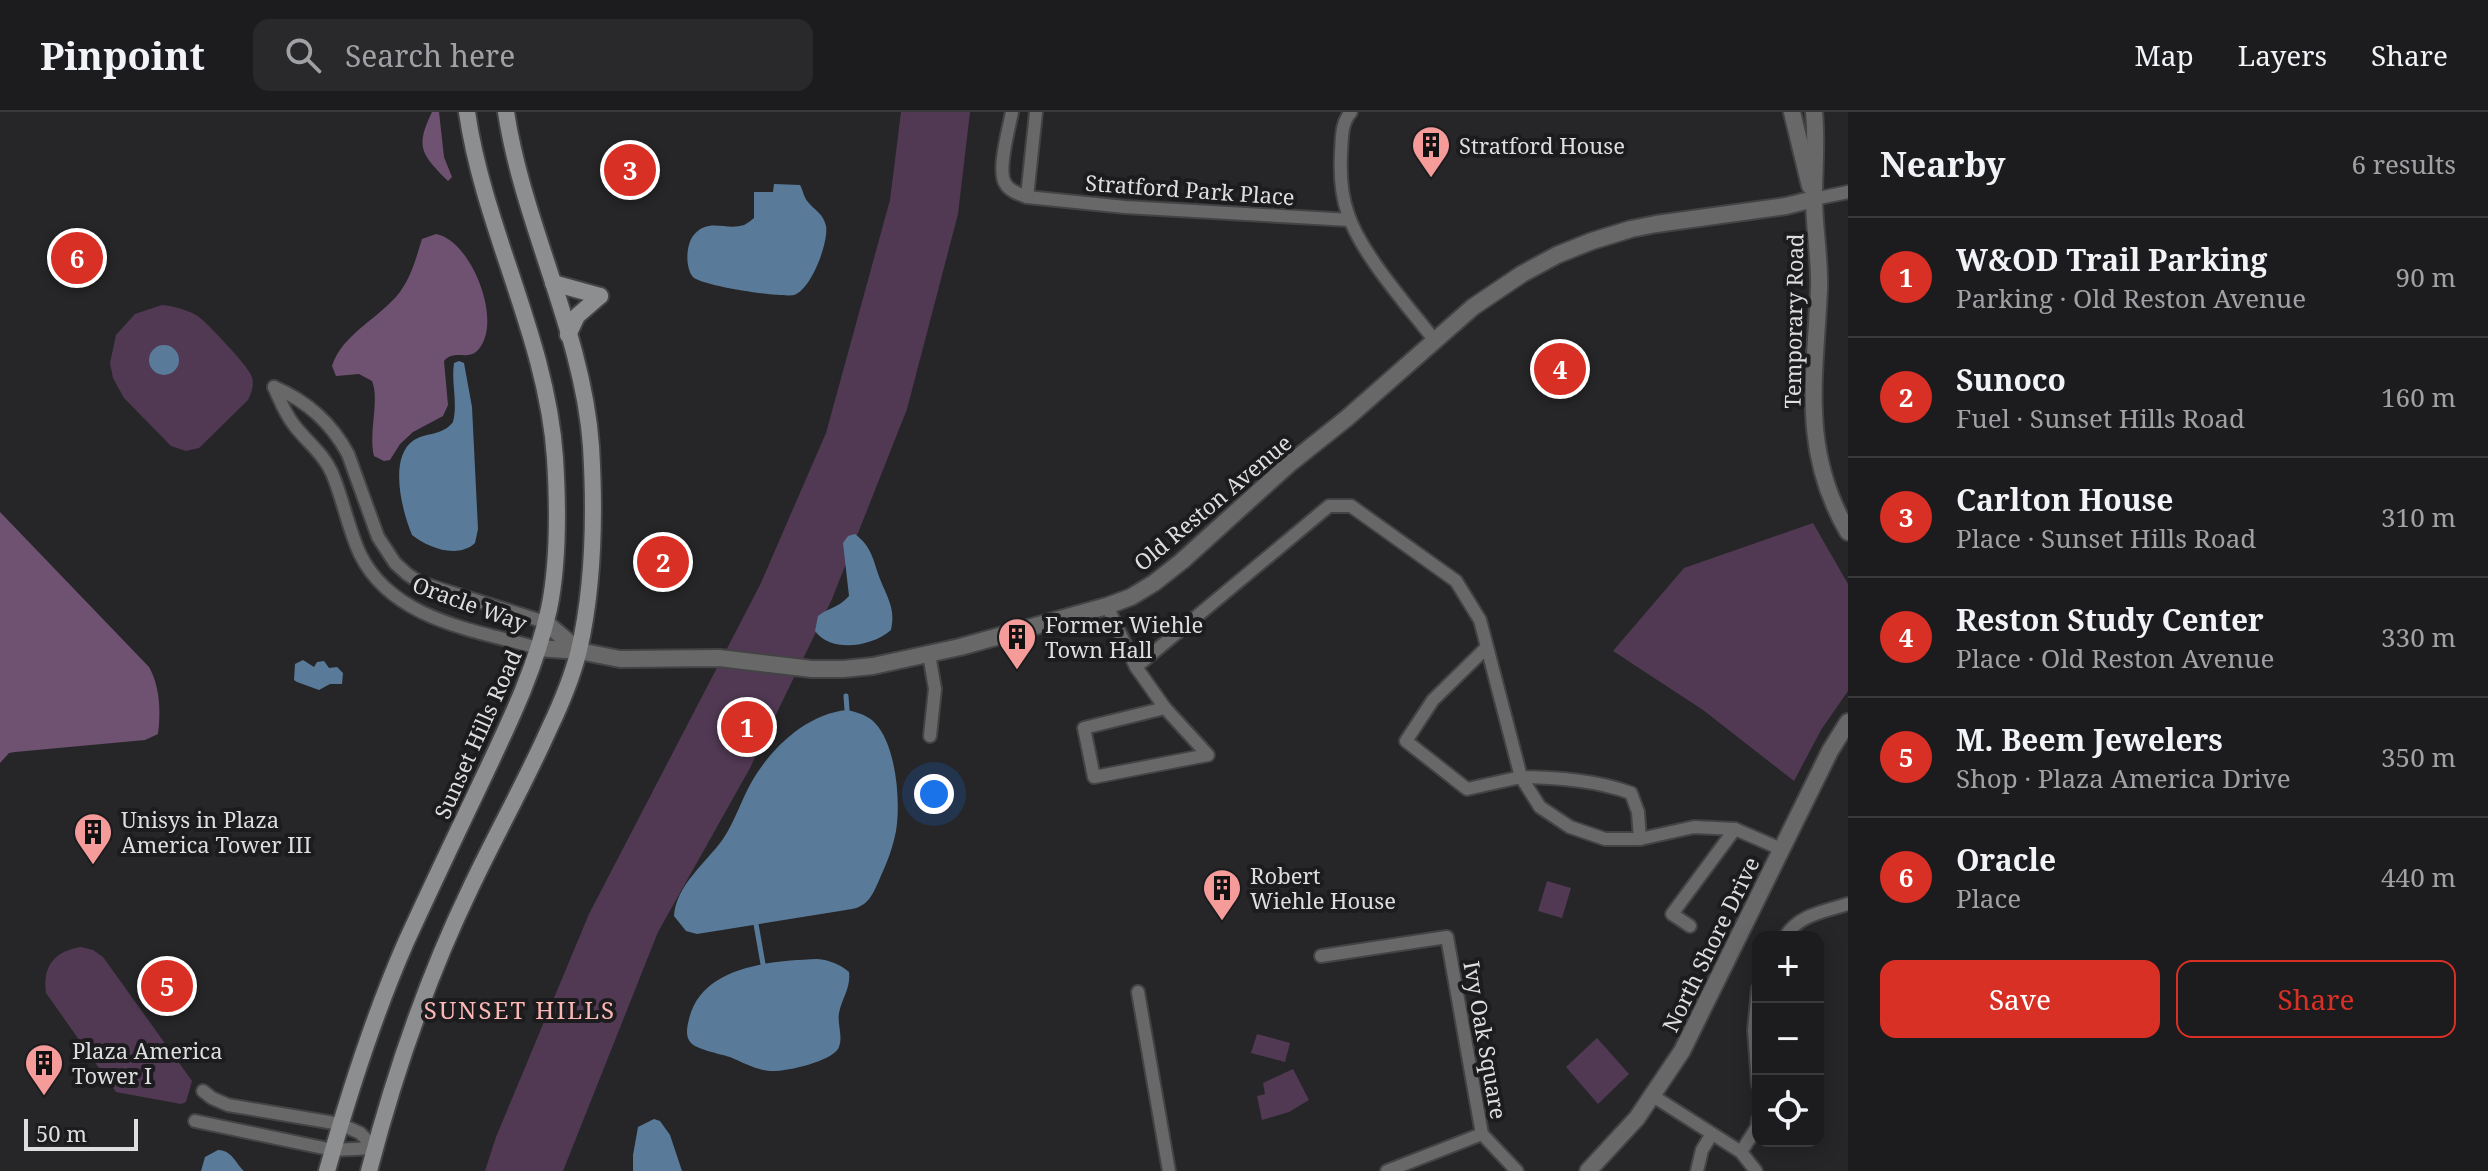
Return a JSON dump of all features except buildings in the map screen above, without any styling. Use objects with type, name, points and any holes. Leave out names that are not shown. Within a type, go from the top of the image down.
[{"type":"main road","name":"Sunset Hills Road","points":[[327,1171],[354,1074],[380,1001],[519,701],[545,622],[553,573],[555,459],[552,423],[537,359],[477,169],[467,112]]},
{"type":"main road","points":[[369,1171],[412,1033],[450,933],[556,713],[579,651],[588,599],[592,486],[586,407],[568,335],[533,223],[506,112]]},
{"type":"main road","points":[[553,283],[600,296],[577,316],[568,335]]},
{"type":"street","points":[[1012,112],[1002,170],[1004,183],[1027,197],[1036,112]]},
{"type":"street","name":"Temporary Road","points":[[1792,112],[1814,199]]},
{"type":"street","name":"Temporary Road","points":[[1814,112],[1817,140],[1814,199],[1819,286],[1812,397],[1814,431],[1830,493],[1848,532]]},
{"type":"street","points":[[1346,114],[1340,171],[1350,220],[1373,259],[1435,341]]},
{"type":"street","points":[[1814,199],[1848,192]]},
{"type":"street","name":"Stratford Park Place","points":[[1027,197],[1125,207],[1350,220]]},
{"type":"street","name":"Old Reston Avenue","points":[[538,648],[579,651],[620,659],[734,659],[812,669],[873,666],[1107,606],[1131,597],[1182,561],[1288,465],[1347,418],[1473,307],[1522,274],[1592,241],[1656,224],[1786,206],[1814,199]]},
{"type":"street","name":"Oracle Way","points":[[538,648],[457,625],[412,608],[382,585],[360,553],[339,491],[323,457],[294,425],[274,387],[311,406],[342,442],[378,537],[395,563],[407,574],[419,582],[545,622]]},
{"type":"street","points":[[1136,667],[1329,506],[1351,506],[1456,581],[1480,620],[1521,777],[1540,807],[1570,827],[1605,839],[1640,839],[1694,827],[1735,829],[1781,849]]},
{"type":"street","points":[[1107,606],[1136,667],[1165,708],[1208,755],[1094,777],[1084,728],[1165,708]]},
{"type":"street","name":"Old Reston Avenue","points":[[545,622],[579,651]]},
{"type":"street","points":[[1486,648],[1433,700],[1406,741],[1467,789],[1521,777],[1606,784],[1631,793],[1638,812],[1640,839]]},
{"type":"street","points":[[929,654],[935,689],[930,736]]},
{"type":"street","name":"North Shore Drive","points":[[1588,1171],[1653,1096],[1682,1051],[1830,751],[1848,722]]},
{"type":"street","points":[[1690,926],[1672,914],[1735,829]]},
{"type":"street","points":[[1789,931],[1811,915],[1848,904]]},
{"type":"street","name":"Ivy Oak Square","points":[[1321,956],[1447,937],[1482,1134],[1517,1171]]},
{"type":"street","points":[[1138,992],[1169,1171]]},
{"type":"street","points":[[1757,1003],[1754,1030],[1757,1075]]},
{"type":"street","points":[[203,1091],[228,1105],[340,1124],[360,1133],[375,1148]]},
{"type":"street","points":[[1653,1096],[1741,1152],[1756,1171]]},
{"type":"street","points":[[195,1121],[333,1150],[375,1148]]},
{"type":"street","name":"Ivy Oak Square","points":[[1387,1171],[1482,1134]]},
{"type":"street","points":[[1697,1171],[1702,1150],[1712,1134]]},
{"type":"street","points":[[1741,1152],[1752,1135]]},
{"type":"shaded area","points":[[432,112],[439,112],[444,157],[452,177],[448,181],[427,157],[422,142]]},
{"type":"shaded area","points":[[901,112],[970,112],[958,214],[907,409],[832,599],[750,768],[658,932],[563,1171],[485,1171],[496,1137],[589,914],[760,585],[826,433],[890,200]]},
{"type":"shaded area","points":[[436,234],[449,240],[472,266],[485,303],[485,337],[474,353],[452,356],[444,361],[448,405],[443,416],[413,432],[400,444],[390,460],[384,461],[374,456],[375,398],[372,381],[359,374],[336,376],[332,366],[353,335],[400,292],[411,273],[422,239]]},
{"type":"shaded area","points":[[162,305],[199,317],[242,363],[253,381],[248,400],[199,448],[186,451],[171,446],[124,398],[113,378],[110,363],[116,335],[135,314]]},
{"type":"shaded area","points":[[0,512],[149,667],[159,700],[158,734],[145,740],[9,753],[0,763]]},
{"type":"shaded area","points":[[1813,523],[1848,584],[1848,691],[1821,730],[1794,781],[1703,710],[1613,651],[1684,568]]},
{"type":"shaded area","points":[[1547,881],[1571,888],[1562,918],[1538,911]]},
{"type":"shaded area","points":[[81,947],[103,957],[192,1081],[186,1102],[181,1104],[116,1092],[46,993],[46,975],[52,961],[64,952]]},
{"type":"shaded area","points":[[1257,1034],[1290,1043],[1285,1062],[1251,1053]]},
{"type":"shaded area","points":[[1597,1038],[1629,1074],[1598,1104],[1566,1067]]},
{"type":"shaded area","points":[[1293,1069],[1309,1100],[1289,1112],[1262,1120],[1257,1096],[1265,1094],[1263,1083]]},
{"type":"water","points":[[774,184],[800,185],[807,200],[825,222],[822,254],[807,284],[794,295],[774,295],[726,287],[693,277],[687,256],[693,236],[705,227],[746,224],[754,218],[754,192],[773,192]]},
{"type":"water","points":[[164,345],[175,349],[179,360],[175,371],[164,375],[153,371],[149,360],[153,349]]},
{"type":"water","points":[[454,363],[464,363],[472,407],[478,529],[475,543],[468,548],[452,551],[426,544],[412,535],[401,499],[399,471],[406,448],[414,440],[440,432],[453,422]]},
{"type":"water","points":[[855,534],[871,554],[890,603],[892,623],[891,630],[883,636],[863,644],[841,645],[831,643],[815,631],[818,616],[849,596],[843,543],[848,536]]},
{"type":"water","points":[[303,660],[314,667],[317,662],[324,661],[329,668],[337,667],[343,673],[342,684],[330,684],[319,690],[297,682],[294,680],[295,664]]},
{"type":"water","points":[[847,710],[869,718],[882,733],[892,759],[897,789],[893,843],[869,899],[851,909],[697,934],[686,931],[674,916],[680,894],[723,839],[759,770],[779,746],[804,726],[817,718]]},
{"type":"water","points":[[817,959],[834,963],[849,972],[848,988],[839,1013],[840,1045],[833,1054],[807,1065],[770,1071],[703,1049],[689,1041],[689,1019],[696,1001],[708,987],[723,977],[760,965]]},
{"type":"water","points":[[654,1119],[660,1121],[670,1135],[682,1171],[633,1171],[638,1127]]},
{"type":"water","points":[[218,1150],[230,1155],[244,1171],[201,1171],[205,1157]]},
{"type":"waterway","points":[[846,696],[847,710]]},
{"type":"waterway","points":[[756,924],[763,964]]},
{"type":"place","name":"Carlton House","points":[[630,170]]},
{"type":"place","name":"Stratford House","points":[[1431,179]]},
{"type":"place","name":"Oracle","points":[[77,258]]},
{"type":"place","name":"Reston Study Center","points":[[1560,369]]},
{"type":"place","name":"Sunoco","points":[[663,562]]},
{"type":"place","name":"Former Wiehle Town Hall","points":[[1017,671]]},
{"type":"place","name":"W&OD Trail Parking","points":[[747,727]]},
{"type":"place","name":"Unisys in Plaza America Tower III","points":[[93,866]]},
{"type":"place","name":"Robert Wiehle House","points":[[1222,922]]},
{"type":"place","name":"M. Beem Jewelers","points":[[167,986]]},
{"type":"place","name":"Plaza America Tower I","points":[[44,1097]]},
{"type":"district","name":"SUNSET HILLS","points":[[520,1009]]}]
